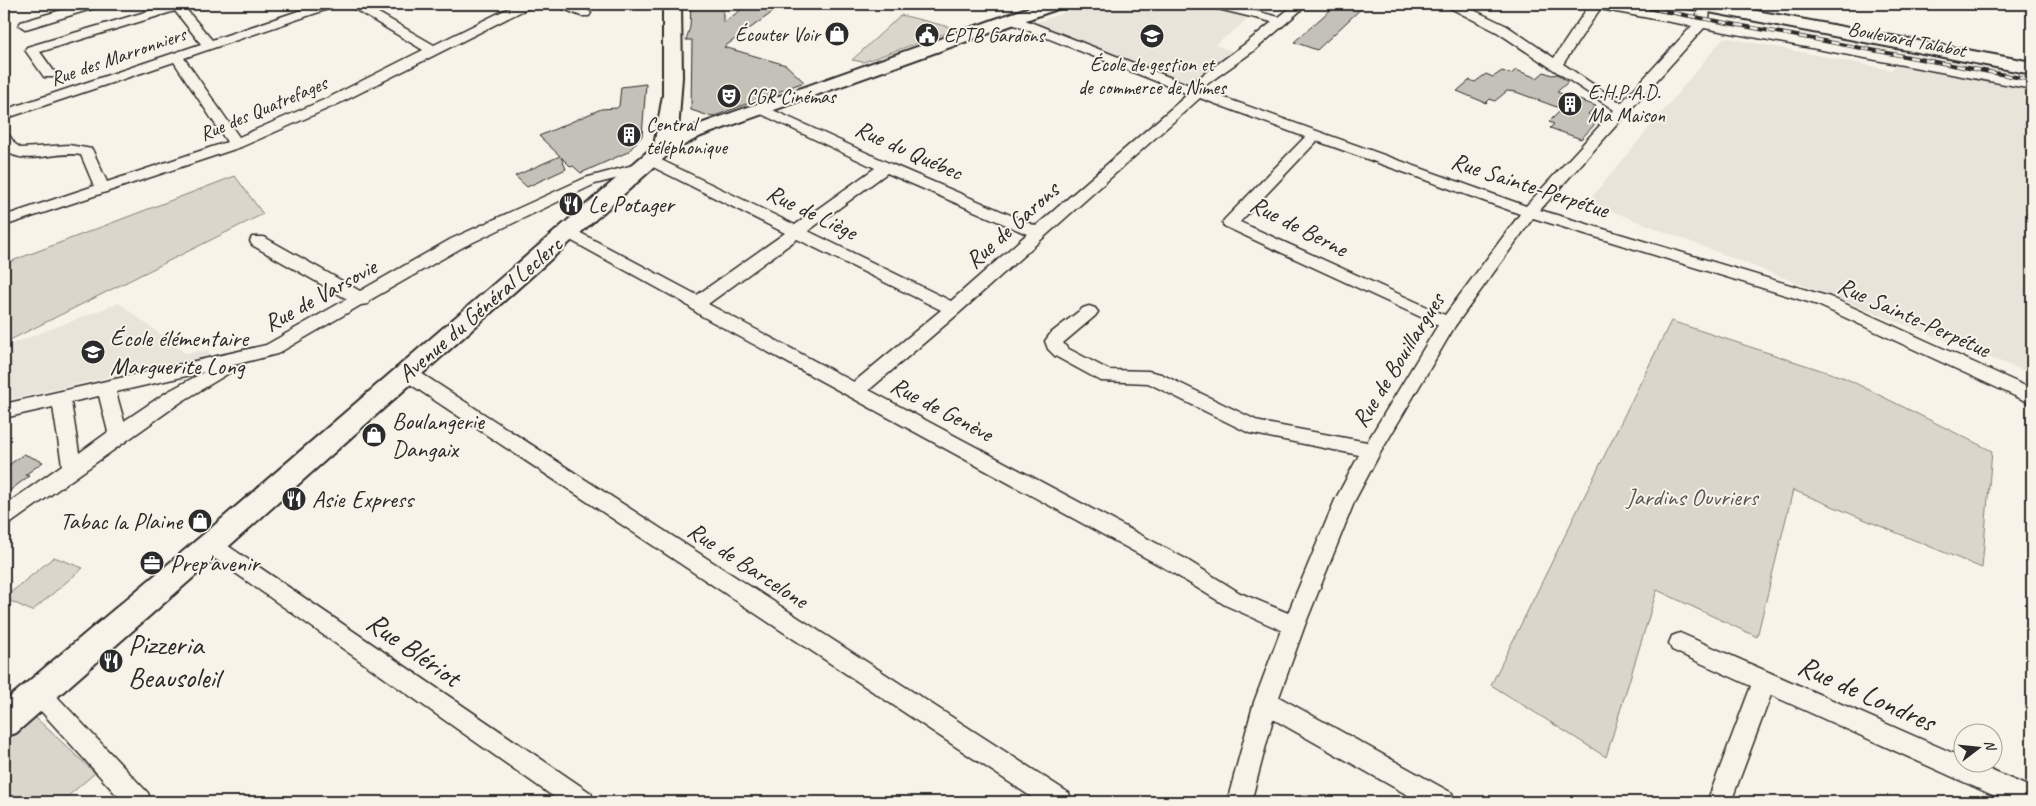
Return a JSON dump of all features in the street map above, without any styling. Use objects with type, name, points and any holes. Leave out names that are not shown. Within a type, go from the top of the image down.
[{"type":"main road","points":[[652,159],[669,130],[672,4]]},
{"type":"main road","name":"Avenue du Général Leclerc","points":[[4,722],[211,545],[652,159],[694,132],[1054,4]]},
{"type":"main road","name":"Boulevard Talabot","points":[[1734,4],[2032,58]]},
{"type":"main road","name":"Boulevard Talabot","points":[[1702,9],[1974,56],[2032,68]]},
{"type":"street","name":"Rue des Marronniers","points":[[4,115],[330,4]]},
{"type":"street","points":[[355,4],[432,50]]},
{"type":"street","name":"Rue des Quatrefages","points":[[4,221],[236,144],[333,101],[526,4]]},
{"type":"street","points":[[563,4],[585,13]]},
{"type":"street","points":[[1214,4],[1281,21]]},
{"type":"street","name":"Rue de Garons","points":[[856,391],[953,309],[1178,109],[1194,92],[1302,4]]},
{"type":"street","points":[[1452,4],[1502,28],[1623,110]]},
{"type":"street","points":[[1556,65],[1597,4]]},
{"type":"street","name":"Boulevard Talabot","points":[[1597,4],[1702,9],[1982,76],[2032,85]]},
{"type":"street","points":[[26,25],[104,12],[181,5],[210,46]]},
{"type":"street","name":"Rue de Bouillargues","points":[[1239,802],[1266,702],[1294,625],[1345,500],[1371,452],[1448,323],[1529,212],[1623,110],[1702,9]]},
{"type":"street","points":[[49,74],[32,50],[104,12]]},
{"type":"street","name":"Rue Sainte-Perpétue","points":[[1011,19],[1194,92],[1529,212],[1824,302],[2032,397]]},
{"type":"street","points":[[177,56],[236,144]]},
{"type":"street","points":[[1974,56],[1982,76]]},
{"type":"street","name":"Rue du Québec","points":[[762,109],[886,167],[1038,233]]},
{"type":"street","name":"Rue de Berne","points":[[1314,136],[1230,222],[1448,323]]},
{"type":"street","points":[[4,138],[10,148],[22,153],[70,149],[87,152],[102,188]]},
{"type":"street","name":"Rue de Liège","points":[[652,159],[953,309]]},
{"type":"street","name":"Rue de Varsovie","points":[[4,411],[249,357],[272,350],[362,300],[457,243],[590,181],[652,159]]},
{"type":"street","points":[[698,303],[886,167]]},
{"type":"street","name":"Rue de Genève","points":[[568,232],[698,303],[706,311],[841,385],[856,391],[1176,564],[1211,588],[1248,607],[1294,625]]},
{"type":"street","points":[[258,241],[362,300]]},
{"type":"street","points":[[1089,312],[1057,338],[1054,341],[1054,345],[1061,352],[1100,373],[1108,376],[1148,377],[1256,428],[1357,446],[1371,452]]},
{"type":"street","points":[[4,517],[118,435],[207,376],[249,357]]},
{"type":"street","name":"Rue de Barcelone","points":[[408,373],[1060,802]]},
{"type":"street","points":[[106,388],[118,435]]},
{"type":"street","points":[[62,404],[72,468]]},
{"type":"street","name":"Rue Blériot","points":[[211,545],[582,802]]},
{"type":"street","name":"Rue de Londres","points":[[1680,643],[2029,796]]},
{"type":"street","name":"Rue de Londres","points":[[1719,802],[1764,681]]},
{"type":"street","points":[[39,693],[139,802]]},
{"type":"street","points":[[1266,702],[1443,802]]},
{"type":"shaded area","points":[[1090,4],[1198,4],[1250,18],[1215,45],[1234,52],[1190,85],[1034,23]]},
{"type":"shaded area","points":[[1724,37],[1892,70],[1896,64],[2032,90],[2023,97],[2032,101],[2032,374],[1588,202]]},
{"type":"shaded area","name":"École élémentaire Marguerite Long","points":[[119,303],[185,353],[209,350],[209,356],[4,401],[4,347]]},
{"type":"green space","points":[[901,15],[958,29],[863,62],[852,60]]},
{"type":"green space","points":[[235,176],[263,214],[4,343],[4,264]]},
{"type":"green space","name":"Jardins Ouvriers","points":[[1671,321],[1845,378],[1992,451],[1982,568],[1793,490],[1757,637],[1657,590],[1606,757],[1491,685]]},
{"type":"green space","points":[[54,557],[83,568],[32,611],[4,598]]},
{"type":"green space","points":[[35,717],[95,773],[61,802],[12,802],[4,794],[4,742]]},
{"type":"building","name":"CGR Cinémas","points":[[691,4],[723,4],[723,23],[749,4],[784,4],[724,47],[786,65],[804,82],[712,117],[691,110],[692,40],[686,40],[690,27]]},
{"type":"building","points":[[1337,4],[1366,4],[1317,50],[1294,42]]},
{"type":"building","name":"E.H.P.A.D. Ma Maison","points":[[1516,70],[1537,78],[1544,72],[1552,75],[1557,74],[1568,82],[1557,92],[1596,106],[1588,114],[1594,118],[1591,121],[1596,123],[1581,139],[1550,128],[1554,124],[1549,122],[1562,109],[1516,92],[1507,91],[1495,101],[1490,99],[1486,103],[1457,91],[1470,80],[1475,82],[1486,74],[1493,77],[1502,71],[1511,74]]},
{"type":"building","name":"Central téléphonique","points":[[646,84],[642,136],[628,152],[581,173],[573,166],[571,167],[561,157],[566,169],[527,187],[515,176],[560,156],[539,136],[601,109],[617,108],[619,106],[621,87]]},
{"type":"building","points":[[24,454],[43,462],[25,475],[29,476],[4,495],[4,466],[6,467]]},
{"type":"railway","points":[[1626,4],[2032,80]]},
{"type":"place","name":"Écouter Voir","points":[[837,34]]},
{"type":"place","name":"EPTB Gardons","points":[[927,35]]},
{"type":"place","name":"École de gestion et de commerce de Nîmes","points":[[1152,36]]},
{"type":"place","name":"CGR Cinémas","points":[[729,96]]},
{"type":"place","name":"E.H.P.A.D. Ma Maison","points":[[1570,104]]},
{"type":"place","name":"Central téléphonique","points":[[629,135]]},
{"type":"place","name":"Le Potager","points":[[571,204]]},
{"type":"place","name":"École élémentaire Marguerite Long","points":[[93,352]]},
{"type":"place","name":"Boulangerie Dangaix","points":[[374,435]]},
{"type":"place","name":"Asie Express","points":[[294,499]]},
{"type":"place","name":"Tabac la Plaine","points":[[200,521]]},
{"type":"place","name":"Prep'avenir","points":[[152,563]]},
{"type":"place","name":"Pizzeria Beausoleil","points":[[111,661]]}]
